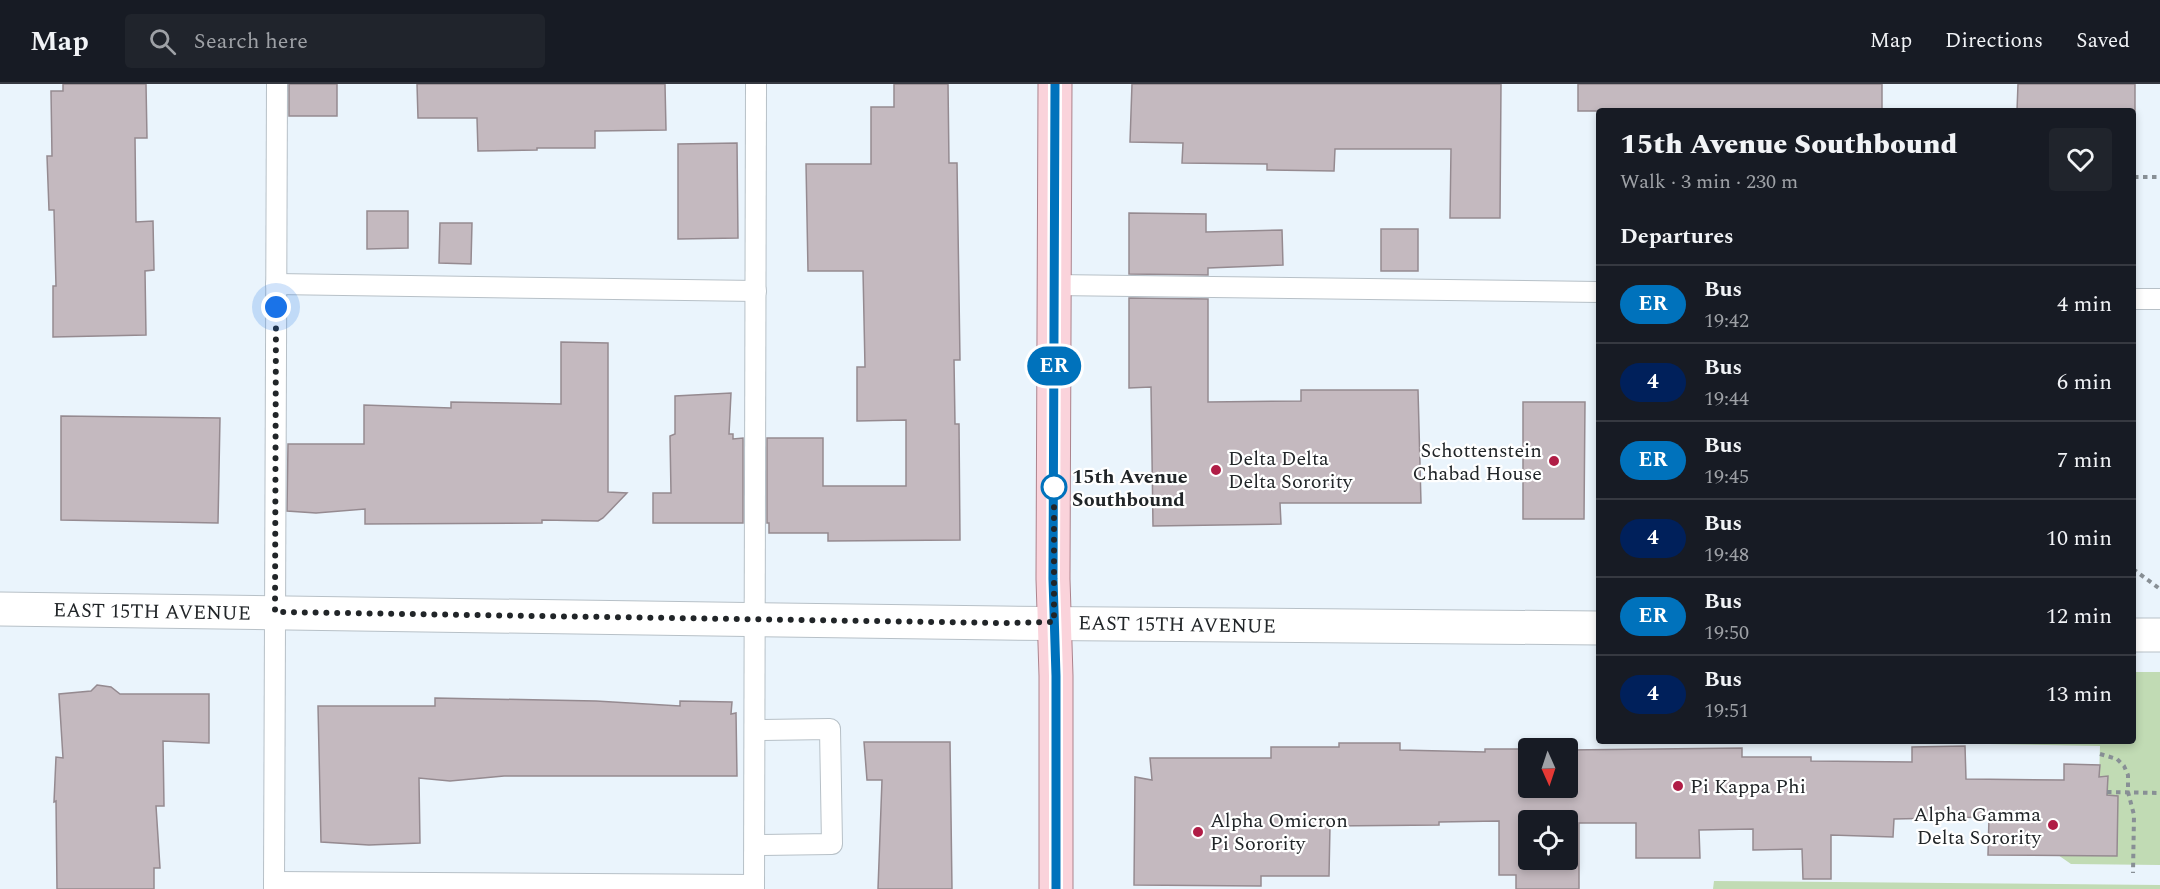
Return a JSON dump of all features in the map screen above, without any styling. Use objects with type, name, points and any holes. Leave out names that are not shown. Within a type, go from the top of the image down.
[{"type":"main road","points":[[1055,84],[1056,889]]},
{"type":"street","name":"EAST 15TH AVENUE","points":[[0,609],[1001,623],[1596,628]]},
{"type":"street","points":[[2136,635],[2160,635]]},
{"type":"lane","points":[[277,84],[274,885],[754,887],[756,84]]},
{"type":"lane","points":[[276,284],[756,291]]},
{"type":"lane","points":[[1054,285],[1596,292]]},
{"type":"lane","points":[[2136,299],[2160,299]]},
{"type":"lane","points":[[755,730],[830,729],[832,844],[755,845]]},
{"type":"path","points":[[2136,177],[2160,177]]},
{"type":"path","points":[[2136,571],[2160,589]]},
{"type":"path","points":[[2100,754],[2117,759],[2124,766],[2128,775],[2128,792],[2134,815],[2133,873]]},
{"type":"path","points":[[2107,792],[2160,793]]},
{"type":"green space","points":[[2136,672],[2160,672],[2160,865],[2071,864],[2058,855],[2117,856],[2118,796],[2107,795],[2107,776],[2099,777],[2100,746],[1989,744],[2136,744]]},
{"type":"green space","points":[[1714,881],[2160,885],[2160,889],[1713,889]]},
{"type":"building","points":[[63,84],[146,84],[147,138],[135,138],[136,222],[153,221],[154,270],[145,271],[146,335],[53,337],[53,286],[56,286],[54,210],[49,210],[47,156],[52,156],[51,91],[63,91]]},
{"type":"building","points":[[289,84],[337,84],[337,116],[289,116]]},
{"type":"building","points":[[417,84],[665,84],[666,130],[595,131],[595,148],[478,151],[477,118],[418,118]]},
{"type":"building","points":[[894,84],[948,84],[949,163],[957,163],[960,360],[954,360],[955,424],[959,424],[960,540],[828,541],[828,533],[769,533],[767,438],[823,438],[823,486],[906,486],[906,420],[857,421],[857,367],[865,367],[863,271],[808,271],[806,164],[871,164],[871,107],[894,107]]},
{"type":"building","points":[[1132,84],[1501,84],[1500,218],[1450,218],[1451,149],[1335,149],[1334,171],[1267,170],[1267,164],[1182,163],[1183,143],[1130,142]]},
{"type":"building","points":[[1578,84],[1882,84],[1882,108],[1596,108],[1596,111],[1578,111]]},
{"type":"building","points":[[2018,84],[2135,84],[2135,108],[2017,108]]},
{"type":"building","points":[[737,143],[738,238],[678,239],[678,144]]},
{"type":"building","points":[[367,211],[408,211],[408,248],[367,249]]},
{"type":"building","points":[[1129,213],[1206,214],[1206,232],[1282,230],[1283,265],[1208,268],[1208,275],[1129,274]]},
{"type":"building","points":[[440,223],[472,223],[471,264],[439,263]]},
{"type":"building","points":[[1381,229],[1418,229],[1418,271],[1381,271]]},
{"type":"building","points":[[1129,298],[1208,299],[1208,402],[1301,401],[1301,390],[1418,390],[1421,503],[1280,503],[1281,524],[1153,526],[1151,387],[1129,388]]},
{"type":"building","points":[[561,342],[608,343],[608,492],[627,493],[603,518],[598,521],[542,520],[542,523],[365,524],[365,509],[316,513],[287,511],[288,444],[364,444],[364,405],[451,408],[451,402],[561,404]]},
{"type":"building","points":[[731,393],[729,434],[733,434],[733,439],[743,438],[743,523],[653,523],[653,493],[671,493],[670,436],[675,434],[675,396]]},
{"type":"building","name":"Schottenstein Chabad House","points":[[1523,402],[1585,402],[1584,519],[1523,519]]},
{"type":"building","points":[[61,416],[220,418],[218,523],[61,520]]},
{"type":"building","points":[[97,685],[111,687],[120,694],[209,694],[209,743],[163,741],[164,806],[156,806],[160,868],[154,868],[154,889],[57,889],[56,801],[54,802],[56,757],[63,758],[59,694],[91,691]]},
{"type":"building","points":[[435,698],[596,701],[680,706],[680,701],[732,702],[731,714],[736,713],[737,776],[504,776],[450,781],[419,778],[420,843],[369,845],[321,842],[318,706],[435,706]]},
{"type":"building","points":[[864,742],[950,742],[952,889],[878,889],[882,780],[867,780]]},
{"type":"building","points":[[1339,743],[1400,743],[1400,750],[1485,752],[1485,749],[1518,749],[1518,798],[1578,798],[1578,750],[1742,748],[1742,757],[1811,757],[1811,761],[1912,762],[1912,747],[1965,746],[1966,779],[2064,780],[2064,764],[2100,765],[2099,777],[2108,776],[2107,795],[2118,796],[2117,856],[1988,855],[1989,817],[1894,819],[1893,837],[1831,835],[1831,879],[1803,879],[1802,849],[1753,850],[1753,829],[1699,830],[1700,858],[1636,858],[1636,823],[1579,823],[1579,889],[1516,889],[1516,875],[1499,875],[1499,821],[1439,822],[1439,825],[1330,826],[1329,876],[1261,876],[1261,886],[1134,885],[1135,777],[1152,780],[1150,758],[1271,758],[1271,747],[1339,747]]},
{"type":"bus line","name":"ER","points":[[1055,84],[1053,579],[1056,676],[1056,889]]},
{"type":"place","name":"Schottenstein Chabad House","points":[[1554,461]]},
{"type":"place","name":"Delta Delta Delta Sorority","points":[[1216,470]]},
{"type":"place","name":"15th Avenue Southbound","points":[[1054,487]]},
{"type":"place","name":"Pi Kappa Phi","points":[[1678,786]]},
{"type":"place","name":"Alpha Gamma Delta Sorority","points":[[2053,825]]},
{"type":"place","name":"Alpha Omicron Pi Sorority","points":[[1198,832]]},
{"type":"route","points":[[276,307],[275,612],[1054,622],[1054,487]]}]
